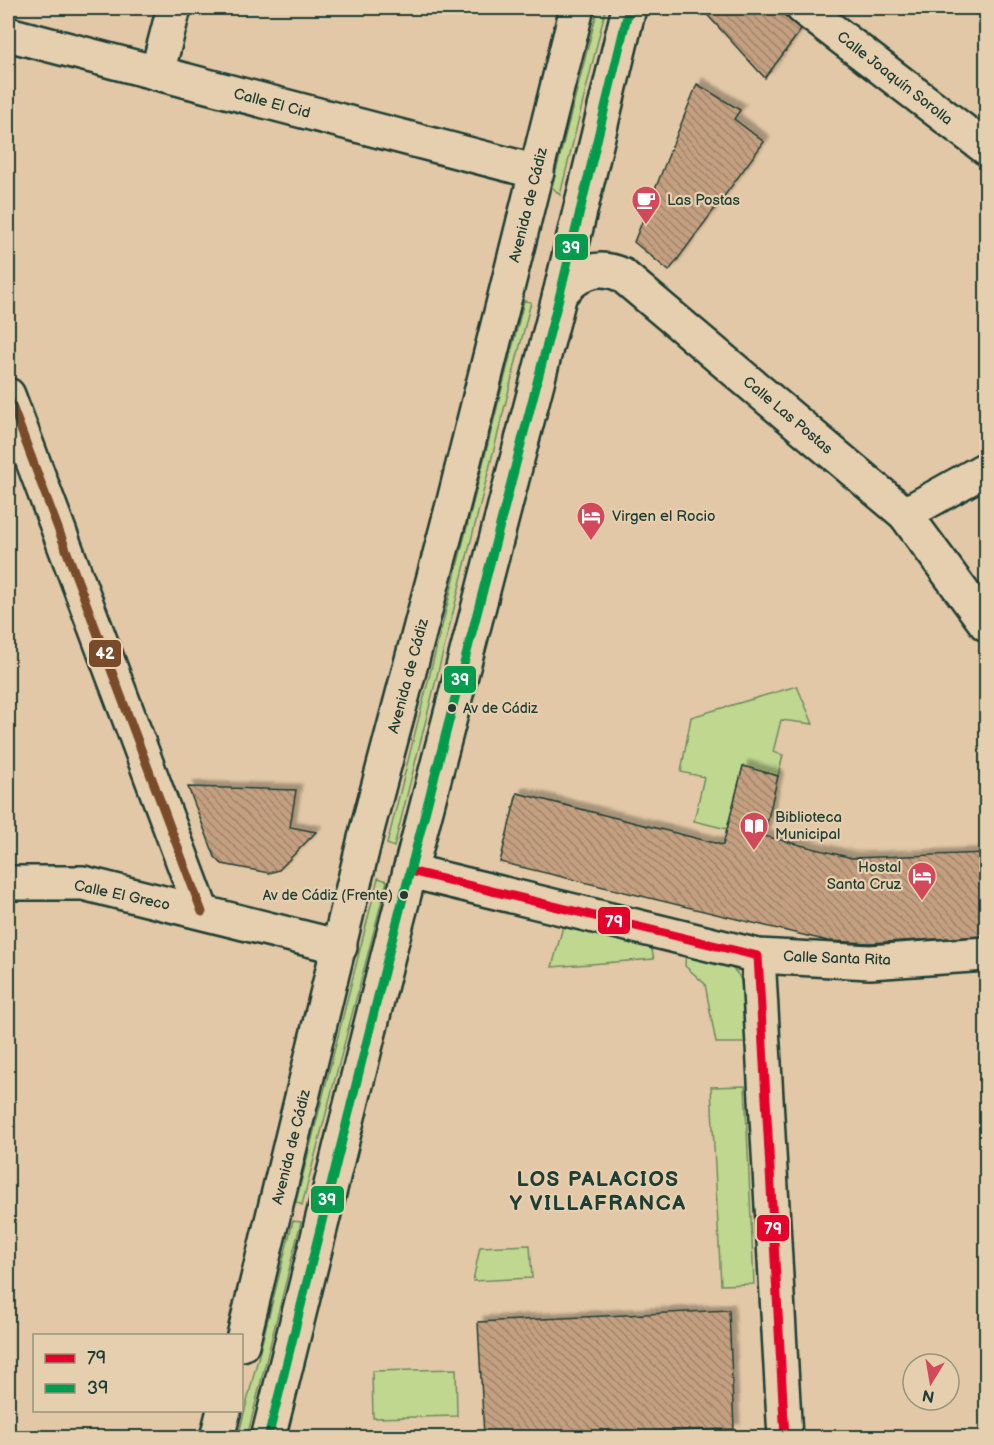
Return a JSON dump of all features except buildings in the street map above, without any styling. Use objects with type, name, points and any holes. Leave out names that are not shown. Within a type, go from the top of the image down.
[{"type":"street","points":[[157,73],[174,8]]},
{"type":"street","name":"Avenida de Cádiz","points":[[243,1340],[367,830],[454,501],[577,8]]},
{"type":"street","points":[[268,1437],[560,294],[629,8]]},
{"type":"street","name":"Calle Joaquín Sorolla","points":[[803,8],[987,148]]},
{"type":"street","name":"Calle El Cid","points":[[8,34],[537,172]]},
{"type":"street","name":"Calle Las Postas","points":[[560,294],[574,278],[595,269],[610,269],[622,275],[905,514],[987,624]]},
{"type":"street","points":[[8,395],[202,912]]},
{"type":"street","points":[[905,514],[987,469]]},
{"type":"street","name":"Calle Santa Rita","points":[[411,871],[758,956],[870,962],[987,954]]},
{"type":"street","name":"Calle El Greco","points":[[8,883],[83,883],[340,947]]},
{"type":"street","points":[[758,956],[785,1437]]},
{"type":"street","points":[[218,1437],[224,1412]]},
{"type":"green space","points":[[598,8],[606,8],[560,195],[552,187]]},
{"type":"green space","points":[[524,301],[531,302],[394,847],[387,844]]},
{"type":"green space","points":[[797,686],[813,724],[781,720],[773,752],[783,755],[778,776],[743,767],[727,829],[694,821],[704,777],[681,772],[691,717]]},
{"type":"green space","points":[[378,878],[387,881],[302,1205],[296,1202]]},
{"type":"green space","points":[[564,923],[650,942],[654,959],[552,967]]},
{"type":"green space","points":[[686,949],[720,961],[737,973],[744,996],[745,1043],[716,1043],[705,984],[685,966]]},
{"type":"green space","points":[[745,1086],[754,1284],[721,1285],[711,1087]]},
{"type":"green space","points":[[293,1221],[301,1222],[247,1437],[238,1437]]},
{"type":"green space","points":[[530,1245],[532,1278],[473,1281],[480,1247]]},
{"type":"green space","points":[[456,1369],[457,1416],[373,1418],[372,1371]]},
{"type":"transit line","name":"39","points":[[268,1438],[388,956],[560,294],[629,8]]},
{"type":"transit line","name":"42","points":[[8,395],[202,912]]},
{"type":"transit line","name":"79","points":[[410,871],[758,956],[785,1438]]},
{"type":"place","name":"Las Postas","points":[[646,226]]},
{"type":"place","name":"Virgen el Rocio","points":[[591,542]]},
{"type":"place","name":"Av de Cádiz","points":[[452,708]]},
{"type":"place","name":"Biblioteca Municipal","points":[[754,852]]},
{"type":"place","name":"Av de Cádiz (Frente)","points":[[404,895]]},
{"type":"place","name":"Hostal Santa Cruz","points":[[922,902]]},
{"type":"district","name":"LOS PALACIOS Y VILLAFRANCA","points":[[598,1191]]}]
